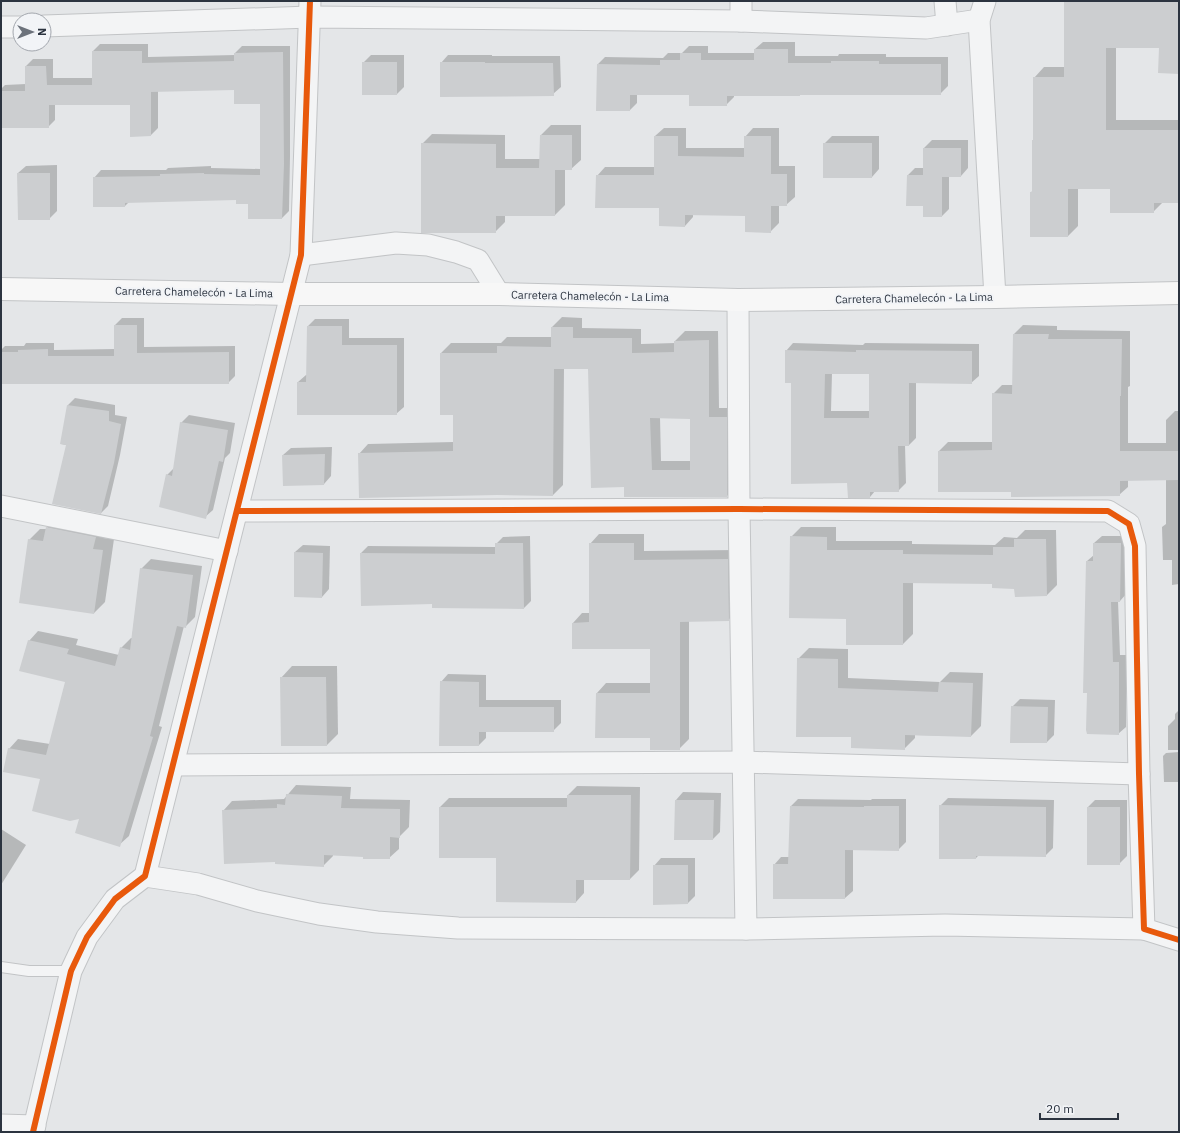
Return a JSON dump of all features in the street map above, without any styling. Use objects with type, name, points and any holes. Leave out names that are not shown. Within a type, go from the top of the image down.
[{"type":"street","points":[[741,1],[741,21]]},
{"type":"street","points":[[945,1],[947,25]]},
{"type":"street","points":[[1,1125],[34,1129],[71,971],[87,936],[114,900],[145,876],[301,255],[310,9]]},
{"type":"street","points":[[52,25],[310,9],[741,21],[926,28],[947,25],[982,10],[995,297]]},
{"type":"street","points":[[1,27],[12,27]]},
{"type":"street","points":[[301,255],[396,243],[428,245],[456,252],[478,260],[499,294]]},
{"type":"street","name":"Carretera Chamelecón - La Lima","points":[[1,289],[291,294],[499,294],[738,300],[1179,293]]},
{"type":"street","points":[[738,300],[739,508],[746,929]]},
{"type":"street","points":[[1,506],[227,551]]},
{"type":"street","points":[[237,511],[739,508],[1108,511],[1129,524],[1135,546],[1139,774],[1144,929]]},
{"type":"street","points":[[173,765],[743,762],[1139,774]]},
{"type":"street","points":[[145,876],[198,884],[258,901],[319,914],[377,922],[458,928],[746,929],[946,925],[1144,929],[1179,940]]},
{"type":"lane","points":[[1,967],[29,972],[71,971]]},
{"type":"building","points":[[1064,1],[1179,1],[1179,74],[1158,73],[1159,48],[1106,48],[1106,130],[1179,130],[1179,203],[1154,203],[1154,213],[1110,213],[1110,189],[1068,189],[1068,237],[1030,237],[1033,77],[1064,77]]},
{"type":"building","points":[[754,49],[788,49],[788,63],[879,61],[879,64],[941,64],[941,95],[727,96],[727,106],[689,106],[689,95],[630,95],[630,111],[596,111],[597,64],[660,65],[660,60],[680,60],[680,53],[701,53],[701,60],[754,60]]},
{"type":"building","points":[[92,51],[142,51],[142,63],[234,61],[234,53],[283,52],[284,164],[282,219],[248,219],[248,204],[236,204],[236,200],[125,203],[125,207],[93,207],[93,177],[160,176],[160,174],[204,173],[260,175],[260,104],[234,104],[234,90],[151,92],[151,136],[130,137],[130,105],[49,105],[49,128],[1,128],[1,91],[25,91],[25,66],[46,66],[47,85],[92,85]]},
{"type":"building","points":[[362,62],[397,62],[397,95],[362,95]]},
{"type":"building","points":[[440,62],[553,63],[554,96],[440,97]]},
{"type":"building","points":[[540,135],[572,135],[572,170],[555,170],[555,216],[496,216],[496,233],[421,233],[421,143],[496,144],[496,168],[539,168]]},
{"type":"building","points":[[654,136],[678,136],[678,156],[744,157],[744,136],[771,136],[771,174],[787,174],[787,206],[771,206],[771,233],[745,232],[745,216],[685,215],[685,227],[659,226],[659,208],[595,208],[596,175],[654,175]]},
{"type":"building","points":[[823,143],[872,143],[872,178],[823,178]]},
{"type":"building","points":[[923,148],[961,148],[961,177],[942,177],[942,217],[923,217],[923,206],[906,206],[907,175],[923,175]]},
{"type":"building","points":[[17,173],[50,173],[50,220],[18,220]]},
{"type":"building","points":[[114,325],[137,325],[137,353],[229,352],[229,384],[1,384],[1,352],[48,349],[48,356],[114,356]]},
{"type":"building","points":[[307,326],[342,326],[342,345],[397,345],[397,415],[297,415],[297,382],[306,382]]},
{"type":"building","points":[[551,327],[573,327],[573,338],[632,338],[632,353],[674,352],[674,341],[709,340],[709,417],[727,417],[727,497],[624,497],[624,487],[591,488],[588,369],[554,369],[553,496],[497,495],[359,498],[358,453],[453,451],[453,415],[440,415],[440,353],[497,353],[497,346],[551,347]],"holes":[[[650,418],[690,419],[690,470],[652,470]]]},
{"type":"building","points":[[1013,334],[1049,334],[1048,339],[1122,339],[1120,451],[1179,451],[1179,480],[1120,481],[1120,496],[1011,497],[1011,492],[938,492],[938,451],[992,450],[992,393],[1012,394]]},
{"type":"building","points":[[785,350],[856,352],[856,350],[972,351],[972,384],[909,383],[909,446],[898,446],[899,492],[870,492],[870,498],[848,498],[847,483],[791,484],[791,383],[785,383]],"holes":[[[825,374],[869,374],[869,418],[824,418]]]},
{"type":"building","points":[[67,405],[109,411],[109,421],[121,424],[114,463],[101,514],[52,504],[66,445],[60,444]]},
{"type":"building","points":[[180,422],[228,430],[223,462],[219,461],[206,519],[159,507],[166,474],[172,476]]},
{"type":"building","points":[[325,454],[324,485],[283,486],[282,455]]},
{"type":"building","points":[[46,527],[96,537],[93,549],[103,550],[94,614],[19,603],[28,539],[43,541]]},
{"type":"building","points":[[790,536],[827,537],[827,550],[903,550],[903,554],[993,555],[993,547],[1014,547],[1014,539],[1046,539],[1047,596],[1015,597],[1014,589],[992,588],[992,584],[903,583],[903,645],[846,645],[846,619],[789,618]]},
{"type":"building","points":[[495,543],[523,543],[524,609],[432,608],[432,604],[361,606],[360,553],[495,554]]},
{"type":"building","points":[[589,543],[634,543],[634,560],[728,559],[729,621],[680,622],[680,750],[650,750],[650,738],[595,738],[596,693],[650,693],[650,649],[572,649],[572,623],[589,622]]},
{"type":"building","points":[[1093,543],[1121,543],[1120,602],[1111,602],[1113,662],[1119,662],[1119,735],[1087,734],[1086,730],[1087,693],[1083,693],[1086,561],[1093,561]]},
{"type":"building","points":[[294,552],[323,553],[322,598],[294,597]]},
{"type":"building","points":[[140,568],[193,575],[186,628],[177,626],[150,736],[153,737],[120,847],[75,833],[79,819],[70,821],[32,811],[40,779],[3,772],[8,748],[46,755],[65,682],[19,671],[28,640],[69,649],[67,654],[115,666],[120,647],[130,650]]},
{"type":"building","points":[[797,658],[838,659],[838,688],[938,692],[939,682],[973,683],[971,737],[905,735],[905,750],[851,748],[851,737],[796,737]]},
{"type":"building","points":[[280,677],[326,677],[327,746],[281,746]]},
{"type":"building","points":[[440,681],[479,682],[479,707],[554,707],[554,732],[479,732],[479,746],[439,746]]},
{"type":"building","points":[[1011,706],[1048,707],[1047,743],[1010,743]]},
{"type":"building","points":[[286,794],[342,796],[341,808],[400,809],[400,838],[390,837],[390,859],[363,859],[363,857],[324,855],[324,867],[275,864],[275,862],[224,864],[222,810],[277,808],[277,804],[285,805]]},
{"type":"building","points":[[567,795],[631,795],[630,880],[576,880],[576,903],[496,902],[496,858],[439,858],[439,807],[567,807]]},
{"type":"building","points":[[675,800],[714,800],[713,840],[674,840]]},
{"type":"building","points":[[939,805],[1046,807],[1046,857],[976,856],[976,859],[939,859]]},
{"type":"building","points":[[790,806],[899,806],[899,851],[845,850],[845,899],[773,899],[773,864],[788,864]]},
{"type":"building","points":[[1087,807],[1120,807],[1120,865],[1087,865]]},
{"type":"building","points":[[653,865],[688,865],[688,904],[653,905]]},
{"type":"cycle path","points":[[33,1132],[71,971],[87,937],[115,899],[145,876],[301,255],[310,1]]},
{"type":"cycle path","points":[[237,511],[739,509],[1108,511],[1129,524],[1135,546],[1139,774],[1144,929],[1179,940]]}]
